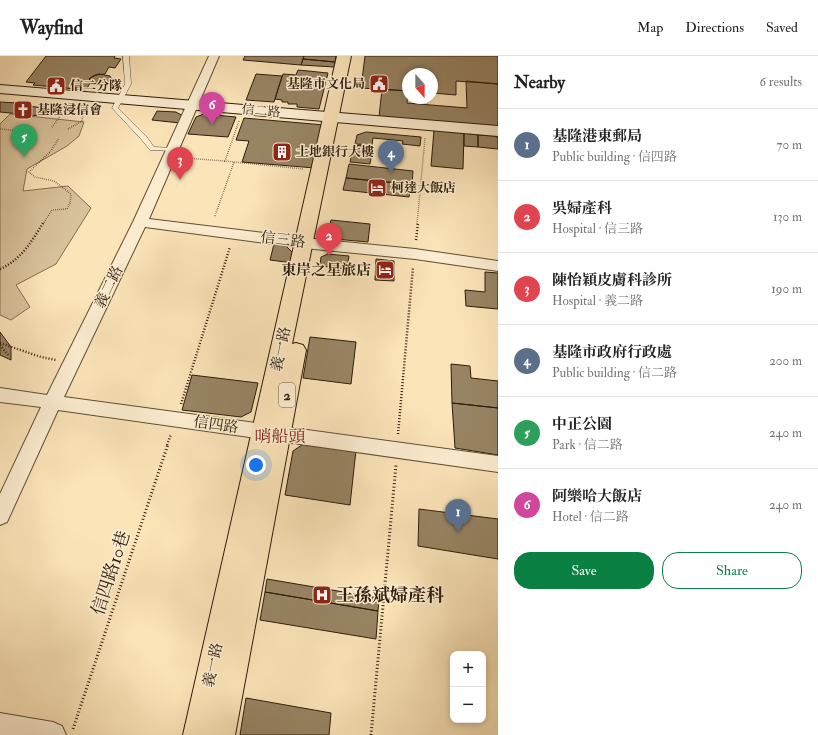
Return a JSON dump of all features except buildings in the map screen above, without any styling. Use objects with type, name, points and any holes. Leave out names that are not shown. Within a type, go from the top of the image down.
[{"type":"main road","name":"義一路","points":[[220,735],[272,432],[337,118],[344,56]]},
{"type":"main road","name":"義一路","points":[[311,244],[319,171],[337,118],[354,56]]},
{"type":"main road","name":"信二路","points":[[0,89],[79,100],[119,99],[498,131]]},
{"type":"main road","name":"義一路","points":[[198,735],[272,432]]},
{"type":"street","name":"義二路","points":[[0,516],[140,222],[214,56]]},
{"type":"street","name":"信三路","points":[[140,222],[311,244],[415,254],[498,266]]},
{"type":"street","name":"信四路","points":[[0,395],[498,464]]},
{"type":"street","points":[[0,725],[53,735]]},
{"type":"lane","points":[[126,56],[128,84],[115,108],[123,118],[147,141],[152,149],[171,154]]},
{"type":"path","points":[[52,127],[79,100],[89,109],[84,115],[82,121],[68,130]]},
{"type":"path","points":[[225,161],[243,110]]},
{"type":"path","points":[[371,735],[426,124]]},
{"type":"path","points":[[0,130],[31,132]]},
{"type":"path","points":[[0,269],[8,267],[22,255],[52,210],[67,209],[70,204],[70,194],[54,181],[35,177],[29,172],[38,162],[56,147],[59,138]]},
{"type":"path","points":[[171,154],[319,171]]},
{"type":"path","points":[[215,216],[234,162]]},
{"type":"path","name":"信四路10巷","points":[[71,735],[176,419],[234,234]]},
{"type":"path","points":[[0,345],[13,346],[41,358],[72,363]]},
{"type":"path","points":[[0,345],[8,355]]},
{"type":"shaded area","points":[[10,114],[84,122],[79,136],[67,146],[27,169],[23,191],[68,186],[91,208],[56,264],[16,285],[30,307],[11,320],[0,315],[0,124]]},
{"type":"place","name":"基隆市文化局","points":[[379,84]]},
{"type":"place","name":"信二分隊","points":[[56,86]]},
{"type":"place","name":"基隆浸信會","points":[[23,110]]},
{"type":"place","name":"阿樂哈大飯店","points":[[212,125]]},
{"type":"place","name":"土地銀行大樓","points":[[282,152]]},
{"type":"place","name":"中正公園","points":[[24,157]]},
{"type":"place","name":"基隆市政府行政處","points":[[391,173]]},
{"type":"place","name":"陳怡穎皮膚科診所","points":[[180,180]]},
{"type":"place","name":"柯達大飯店","points":[[377,188]]},
{"type":"place","name":"吳婦產科","points":[[329,256]]},
{"type":"place","name":"東岸之星旅店","points":[[385,270]]},
{"type":"place","name":"基隆港東郵局","points":[[458,532]]},
{"type":"place","name":"王孫斌婦產科","points":[[322,595]]},
{"type":"district","name":"哨船頭","points":[[280,436]]}]
